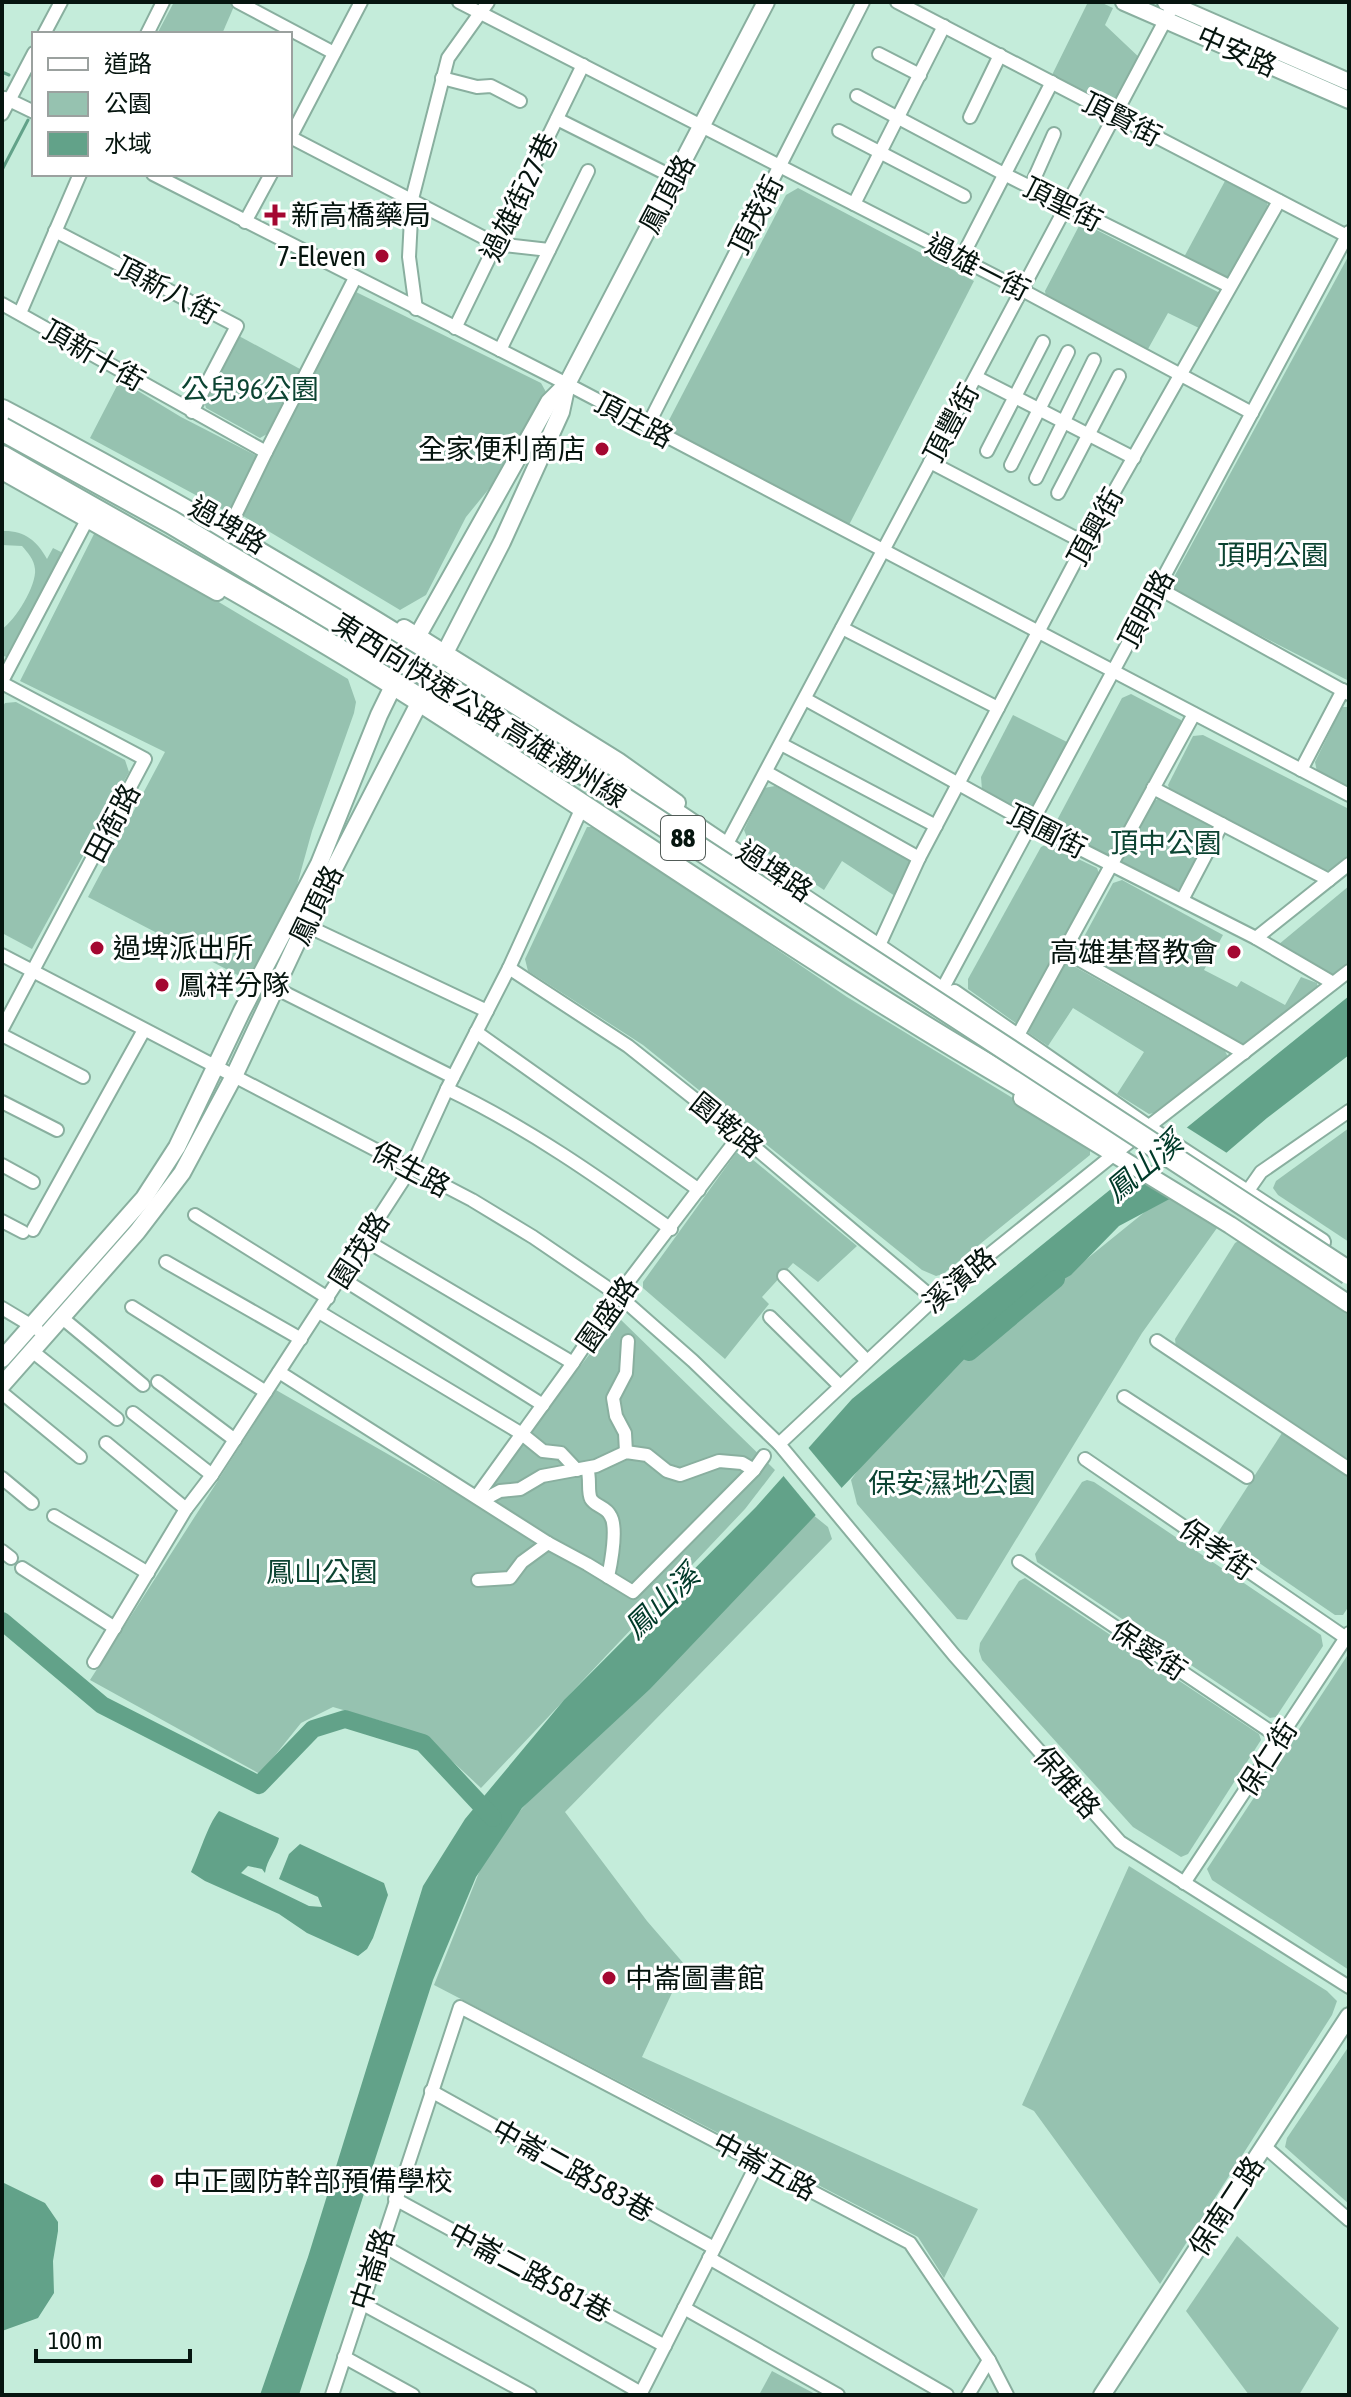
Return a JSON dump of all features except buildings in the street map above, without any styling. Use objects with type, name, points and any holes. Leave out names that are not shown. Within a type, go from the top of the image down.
[{"type":"highway","points":[[2,411],[442,657],[940,993],[1116,1139]]},
{"type":"highway","name":"東西向快速公路 高雄潮州線","points":[[2,429],[171,522],[425,674],[604,786],[1116,1139],[1349,1273]]},
{"type":"highway","name":"東西向快速公路 高雄潮州線","points":[[2,445],[165,534],[418,686],[1349,1288]]},
{"type":"highway","points":[[2,457],[321,640],[1032,1093],[1116,1139]]},
{"type":"main road","name":"鳳頂路","points":[[2,1385],[162,1202],[182,1173],[234,1076],[305,925],[502,542],[561,412],[567,384],[766,2]]},
{"type":"main road","name":"中安路","points":[[1124,2],[1170,7],[1349,82]]},
{"type":"main road","name":"中安路","points":[[1170,7],[1349,100]]},
{"type":"main road","name":"鳳頂路","points":[[2,1359],[144,1198],[177,1147],[242,1011],[319,864],[415,640],[549,402],[567,384]]},
{"type":"main road","name":"過埤路","points":[[2,401],[230,526],[415,640]]},
{"type":"main road","points":[[2,471],[393,687]]},
{"type":"main road","name":"過埤路","points":[[442,657],[618,761],[1165,1139],[1247,1192]]},
{"type":"main road","name":"過埤路","points":[[418,704],[834,980],[1116,1139],[1134,1165],[1349,1304]]},
{"type":"main road","points":[[1247,1192],[1349,1261]]},
{"type":"main road","name":"保南二路","points":[[1102,2395],[1349,2016]]},
{"type":"street","points":[[45,32],[61,2]]},
{"type":"street","points":[[148,32],[163,2]]},
{"type":"street","points":[[238,2],[334,53]]},
{"type":"street","points":[[292,134],[361,2]]},
{"type":"street","name":"過雄一街","points":[[459,2],[484,8],[583,65],[1022,290],[1252,413]]},
{"type":"street","name":"頂茂街","points":[[647,427],[863,2]]},
{"type":"street","name":"頂賢街","points":[[897,2],[1348,234]]},
{"type":"street","name":"頂豐街","points":[[729,840],[1170,7]]},
{"type":"street","points":[[416,309],[409,257],[412,199],[452,50],[484,8]]},
{"type":"street","points":[[854,204],[944,26]]},
{"type":"street","points":[[879,54],[920,75]]},
{"type":"street","points":[[970,117],[1000,55]]},
{"type":"street","points":[[2,114],[6,98],[32,56]]},
{"type":"street","name":"過雄街27巷","points":[[455,328],[583,65]]},
{"type":"street","points":[[442,78],[477,87],[491,86],[520,101]]},
{"type":"street","points":[[961,259],[1052,82]]},
{"type":"street","name":"頂聖街","points":[[857,96],[1030,188],[1229,286]]},
{"type":"street","points":[[6,98],[32,111]]},
{"type":"street","points":[[557,119],[675,178]]},
{"type":"street","points":[[839,131],[964,196]]},
{"type":"street","points":[[1030,188],[1054,134]]},
{"type":"street","points":[[292,139],[496,244],[549,250]]},
{"type":"street","points":[[500,350],[588,171]]},
{"type":"street","points":[[20,313],[79,176]]},
{"type":"street","name":"頂庄路","points":[[157,176],[567,384],[1349,795]]},
{"type":"street","points":[[245,222],[270,176]]},
{"type":"street","name":"頂興街","points":[[881,941],[919,858],[1085,543],[1279,201]]},
{"type":"street","name":"頂新八街","points":[[55,231],[237,326],[192,412]]},
{"type":"street","name":"頂明路","points":[[944,986],[1348,234]]},
{"type":"street","points":[[230,526],[355,278]]},
{"type":"street","name":"頂新十街","points":[[2,304],[266,452]]},
{"type":"street","points":[[987,451],[1043,342]]},
{"type":"street","points":[[1011,465],[1068,352]]},
{"type":"street","points":[[1036,478],[1094,360]]},
{"type":"street","points":[[1058,493],[1119,376]]},
{"type":"street","points":[[976,377],[1134,458]]},
{"type":"street","points":[[930,462],[1085,543]]},
{"type":"street","points":[[2,682],[87,520]]},
{"type":"street","points":[[1158,588],[1346,692],[1301,770]]},
{"type":"street","points":[[842,628],[998,708]]},
{"type":"street","name":"田衙路","points":[[2,682],[145,759],[2,1032]]},
{"type":"street","name":"頂圃街","points":[[805,699],[1031,824],[1256,938],[1333,983]]},
{"type":"street","points":[[1017,1037],[1194,714]]},
{"type":"street","points":[[781,744],[936,826]]},
{"type":"street","points":[[766,772],[919,858]]},
{"type":"street","points":[[1153,788],[1329,880]]},
{"type":"street","name":"園茂路","points":[[94,1662],[186,1509],[212,1475],[411,1168],[509,968],[580,812]]},
{"type":"street","points":[[1182,900],[1222,824]]},
{"type":"street","points":[[1256,938],[1349,864]]},
{"type":"street","points":[[305,925],[487,1011]]},
{"type":"street","points":[[1064,951],[1244,1053]]},
{"type":"street","name":"保生路","points":[[2,955],[503,1219],[618,1295],[693,1361],[779,1444]]},
{"type":"street","name":"園墘路","points":[[509,968],[628,1046],[740,1135],[934,1299]]},
{"type":"street","name":"溪濱路","points":[[779,1444],[934,1299],[1116,1139],[1148,1127],[1349,971]]},
{"type":"street","points":[[275,988],[450,1083],[558,1150],[671,1229]]},
{"type":"street","points":[[2,1221],[28,1231],[144,1030]]},
{"type":"street","points":[[2,1032],[83,1077]]},
{"type":"street","points":[[476,1032],[699,1190]]},
{"type":"street","points":[[2,1102],[57,1130]]},
{"type":"street","points":[[1247,1192],[1261,1172],[1349,1111]]},
{"type":"street","name":"園盛路","points":[[480,1498],[618,1295],[740,1135]]},
{"type":"street","points":[[2,1165],[33,1182]]},
{"type":"street","points":[[195,1215],[328,1298]]},
{"type":"street","points":[[365,1240],[573,1363]]},
{"type":"street","points":[[166,1262],[301,1339]]},
{"type":"street","points":[[784,1276],[867,1361]]},
{"type":"street","points":[[341,1278],[543,1405]]},
{"type":"street","points":[[132,1307],[266,1392]]},
{"type":"street","points":[[2,1308],[45,1335]]},
{"type":"street","points":[[319,1312],[522,1434],[543,1451],[561,1453],[591,1477],[590,1498],[609,1512],[614,1523],[608,1577]]},
{"type":"street","points":[[61,1317],[143,1385]]},
{"type":"street","points":[[770,1317],[840,1386]]},
{"type":"street","points":[[626,1452],[625,1433],[616,1416],[613,1398],[626,1373],[628,1341]]},
{"type":"street","points":[[1157,1341],[1349,1469]]},
{"type":"street","points":[[32,1351],[117,1419]]},
{"type":"street","points":[[279,1372],[548,1543],[633,1592],[754,1470],[764,1456]]},
{"type":"street","points":[[158,1382],[235,1440]]},
{"type":"street","points":[[2,1393],[80,1457]]},
{"type":"street","points":[[1124,1397],[1247,1477]]},
{"type":"street","points":[[133,1413],[212,1475]]},
{"type":"street","points":[[106,1443],[186,1509]]},
{"type":"street","name":"保雅路","points":[[779,1444],[954,1655],[1120,1842],[1349,1987]]},
{"type":"street","points":[[480,1498],[500,1491],[520,1489],[542,1476],[582,1469],[626,1452],[647,1455],[667,1471],[680,1475],[719,1461],[742,1463],[754,1470]]},
{"type":"street","name":"保孝街","points":[[1085,1459],[1348,1637]]},
{"type":"street","points":[[2,1478],[32,1503]]},
{"type":"street","points":[[54,1516],[148,1573]]},
{"type":"street","points":[[478,1580],[510,1578],[522,1562],[548,1543]]},
{"type":"street","name":"保愛街","points":[[1019,1562],[1280,1738]]},
{"type":"street","points":[[22,1568],[115,1628]]},
{"type":"street","name":"保仁街","points":[[1184,1883],[1348,1637]]},
{"type":"street","name":"中崙路","points":[[332,2395],[460,2007]]},
{"type":"street","name":"中崙五路","points":[[460,2007],[910,2243],[989,2360],[1007,2395]]},
{"type":"street","name":"中崙二路583巷","points":[[431,2091],[712,2253],[947,2395]]},
{"type":"street","points":[[1264,2146],[1349,2220]]},
{"type":"street","points":[[380,2244],[640,2394],[758,2162]]},
{"type":"street","name":"中崙二路581巷","points":[[395,2199],[665,2346]]},
{"type":"street","points":[[361,2303],[530,2395]]},
{"type":"street","points":[[684,2308],[838,2395]]},
{"type":"street","points":[[344,2357],[413,2395]]},
{"type":"street","points":[[968,2395],[989,2360]]},
{"type":"green space","points":[[174,2],[235,4],[223,32],[158,32]]},
{"type":"green space","points":[[1088,2],[1100,2],[1113,8],[1105,25],[1143,61],[1115,112],[1052,75]]},
{"type":"green space","points":[[1225,181],[1267,202],[1268,208],[1228,277],[1222,278],[1183,259]]},
{"type":"green space","points":[[798,188],[974,281],[849,525],[672,432],[668,422],[786,195]]},
{"type":"green space","points":[[1087,225],[1218,292],[1219,296],[1201,329],[1168,313],[1148,349],[1046,296],[1045,291],[1079,226]]},
{"type":"green space","name":"頂明公園","points":[[1349,255],[1349,681],[1168,588]]},
{"type":"green space","points":[[356,292],[541,383],[546,392],[506,468],[466,517],[426,595],[400,610],[238,513],[347,296]]},
{"type":"green space","name":"公兒96公園","points":[[239,336],[300,369],[267,434],[260,438],[206,408],[204,401]]},
{"type":"green space","points":[[120,380],[181,417],[257,456],[229,513],[90,438]]},
{"type":"green space","points":[[2,531],[16,532],[29,538],[47,559],[53,548],[63,553],[8,658],[2,655],[2,629],[24,602],[33,584],[35,569],[22,546],[2,545]]},
{"type":"green space","points":[[103,533],[348,679],[356,702],[312,831],[296,889],[249,981],[88,897],[165,752],[20,681],[94,534]]},
{"type":"green space","points":[[1131,694],[1181,720],[1181,730],[1113,854],[1104,857],[1059,834],[1055,824],[1122,698]]},
{"type":"green space","points":[[16,702],[125,760],[129,772],[32,949],[2,933],[2,708],[5,703]]},
{"type":"green space","points":[[1342,707],[1349,707],[1349,789],[1317,772],[1315,762]]},
{"type":"green space","points":[[1013,715],[1069,743],[1033,812],[1026,814],[982,790],[981,777]]},
{"type":"green space","points":[[1203,735],[1349,809],[1349,855],[1330,870],[1321,871],[1171,793],[1168,785],[1193,736]]},
{"type":"green space","points":[[775,786],[908,856],[911,863],[895,896],[842,861],[824,890],[748,840],[744,830],[764,788]]},
{"type":"green space","name":"頂中公園","points":[[1158,799],[1209,824],[1212,830],[1179,889],[1174,890],[1121,862],[1121,856],[1149,804]]},
{"type":"green space","points":[[587,827],[597,827],[847,997],[1090,1145],[1090,1155],[943,1274],[936,1276],[922,1270],[643,1045],[528,971],[525,959]]},
{"type":"green space","points":[[1047,844],[1097,868],[1100,876],[1017,1024],[968,989],[968,979],[1041,847]]},
{"type":"green space","points":[[1122,880],[1223,935],[1204,970],[1237,987],[1241,981],[1285,1005],[1301,977],[1317,983],[1318,989],[1247,1045],[1239,1045],[1082,955],[1079,946],[1113,883]]},
{"type":"green space","points":[[1349,886],[1349,962],[1333,974],[1324,973],[1278,945]]},
{"type":"green space","points":[[1062,964],[1070,964],[1225,1051],[1229,1059],[1159,1112],[1149,1114],[1117,1094],[1144,1052],[1073,1008],[1048,1046],[1029,1033],[1029,1026]]},
{"type":"green space","points":[[1349,1128],[1349,1242],[1278,1195],[1273,1188],[1276,1181]]},
{"type":"green space","points":[[736,1153],[746,1154],[857,1246],[818,1282],[793,1263],[762,1297],[769,1304],[725,1359],[643,1288],[643,1282]]},
{"type":"green space","name":"保安濕地公園","points":[[1167,1194],[1217,1228],[1142,1333],[967,1620],[957,1619],[857,1504],[851,1480],[900,1410]]},
{"type":"green space","points":[[1242,1239],[1349,1310],[1349,1462],[1176,1348],[1175,1339],[1235,1243]]},
{"type":"green space","name":"鳳山公園","points":[[618,1317],[775,1470],[745,1509],[481,1788],[435,1745],[384,1722],[333,1707],[301,1723],[260,1774],[90,1680],[276,1390],[475,1504]]},
{"type":"green space","points":[[1282,1433],[1349,1476],[1349,1606],[1343,1615],[1335,1615],[1217,1534]]},
{"type":"green space","points":[[1087,1480],[1321,1635],[1323,1646],[1276,1717],[1270,1718],[1037,1562],[1035,1554],[1082,1482]]},
{"type":"green space","points":[[812,1514],[828,1527],[832,1539],[565,1812],[647,1921],[685,1965],[642,2057],[978,2209],[944,2278],[918,2237],[434,1985],[490,1845],[618,1700]]},
{"type":"green space","points":[[1025,1578],[1259,1734],[1261,1740],[1188,1854],[1181,1857],[1133,1827],[982,1660],[980,1643],[1019,1581]]},
{"type":"green space","points":[[1347,1656],[1349,1970],[1212,1880],[1207,1869]]},
{"type":"green space","points":[[1129,1866],[1327,1991],[1337,2001],[1332,2015],[1160,2284],[1034,2111],[1022,2105]]},
{"type":"green space","points":[[1349,2046],[1349,2204],[1285,2147],[1287,2138]]},
{"type":"green space","points":[[1237,2236],[1339,2328],[1299,2395],[1249,2395],[1186,2311]]},
{"type":"green space","points":[[772,2371],[817,2395],[759,2395]]},
{"type":"water","points":[[1349,996],[1349,1055],[1267,1118],[1177,1195],[1119,1226],[1071,1275],[1013,1308],[650,1689],[522,1808],[476,1877],[433,1980],[299,2395],[260,2395],[308,2257],[423,1886],[465,1819],[564,1700],[756,1507],[852,1399]]},
{"type":"water","points":[[219,1811],[279,1838],[265,1873],[262,1869],[248,1866],[241,1873],[309,1906],[322,1907],[318,1897],[279,1879],[289,1854],[300,1844],[384,1883],[388,1895],[367,1949],[358,1956],[191,1872]]},
{"type":"water","points":[[2,2182],[45,2203],[58,2222],[58,2231],[53,2261],[54,2293],[38,2318],[2,2331]]},
{"type":"pier","points":[[1183,1125],[1230,1155],[1178,1199],[1128,1169]]},
{"type":"pier","points":[[806,1445],[845,1492],[819,1519],[781,1473]]},
{"type":"waterway","points":[[2,72],[9,75]]},
{"type":"waterway","points":[[2,170],[28,120]]},
{"type":"waterway","name":"鳳山溪","points":[[969,1352],[1056,1279]]},
{"type":"waterway","points":[[2,1621],[102,1705],[259,1785],[313,1729],[345,1719],[423,1743],[493,1818]]},
{"type":"place","name":"新高橋藥局","points":[[275,215]]},
{"type":"place","name":"7-Eleven","points":[[382,256]]},
{"type":"place","name":"全家便利商店","points":[[602,449]]},
{"type":"place","name":"過埤派出所","points":[[97,948]]},
{"type":"place","name":"高雄基督教會","points":[[1234,952]]},
{"type":"place","name":"鳳祥分隊","points":[[162,985]]},
{"type":"place","name":"中崙圖書館","points":[[609,1978]]},
{"type":"place","name":"中正國防幹部預備學校","points":[[157,2181]]}]
